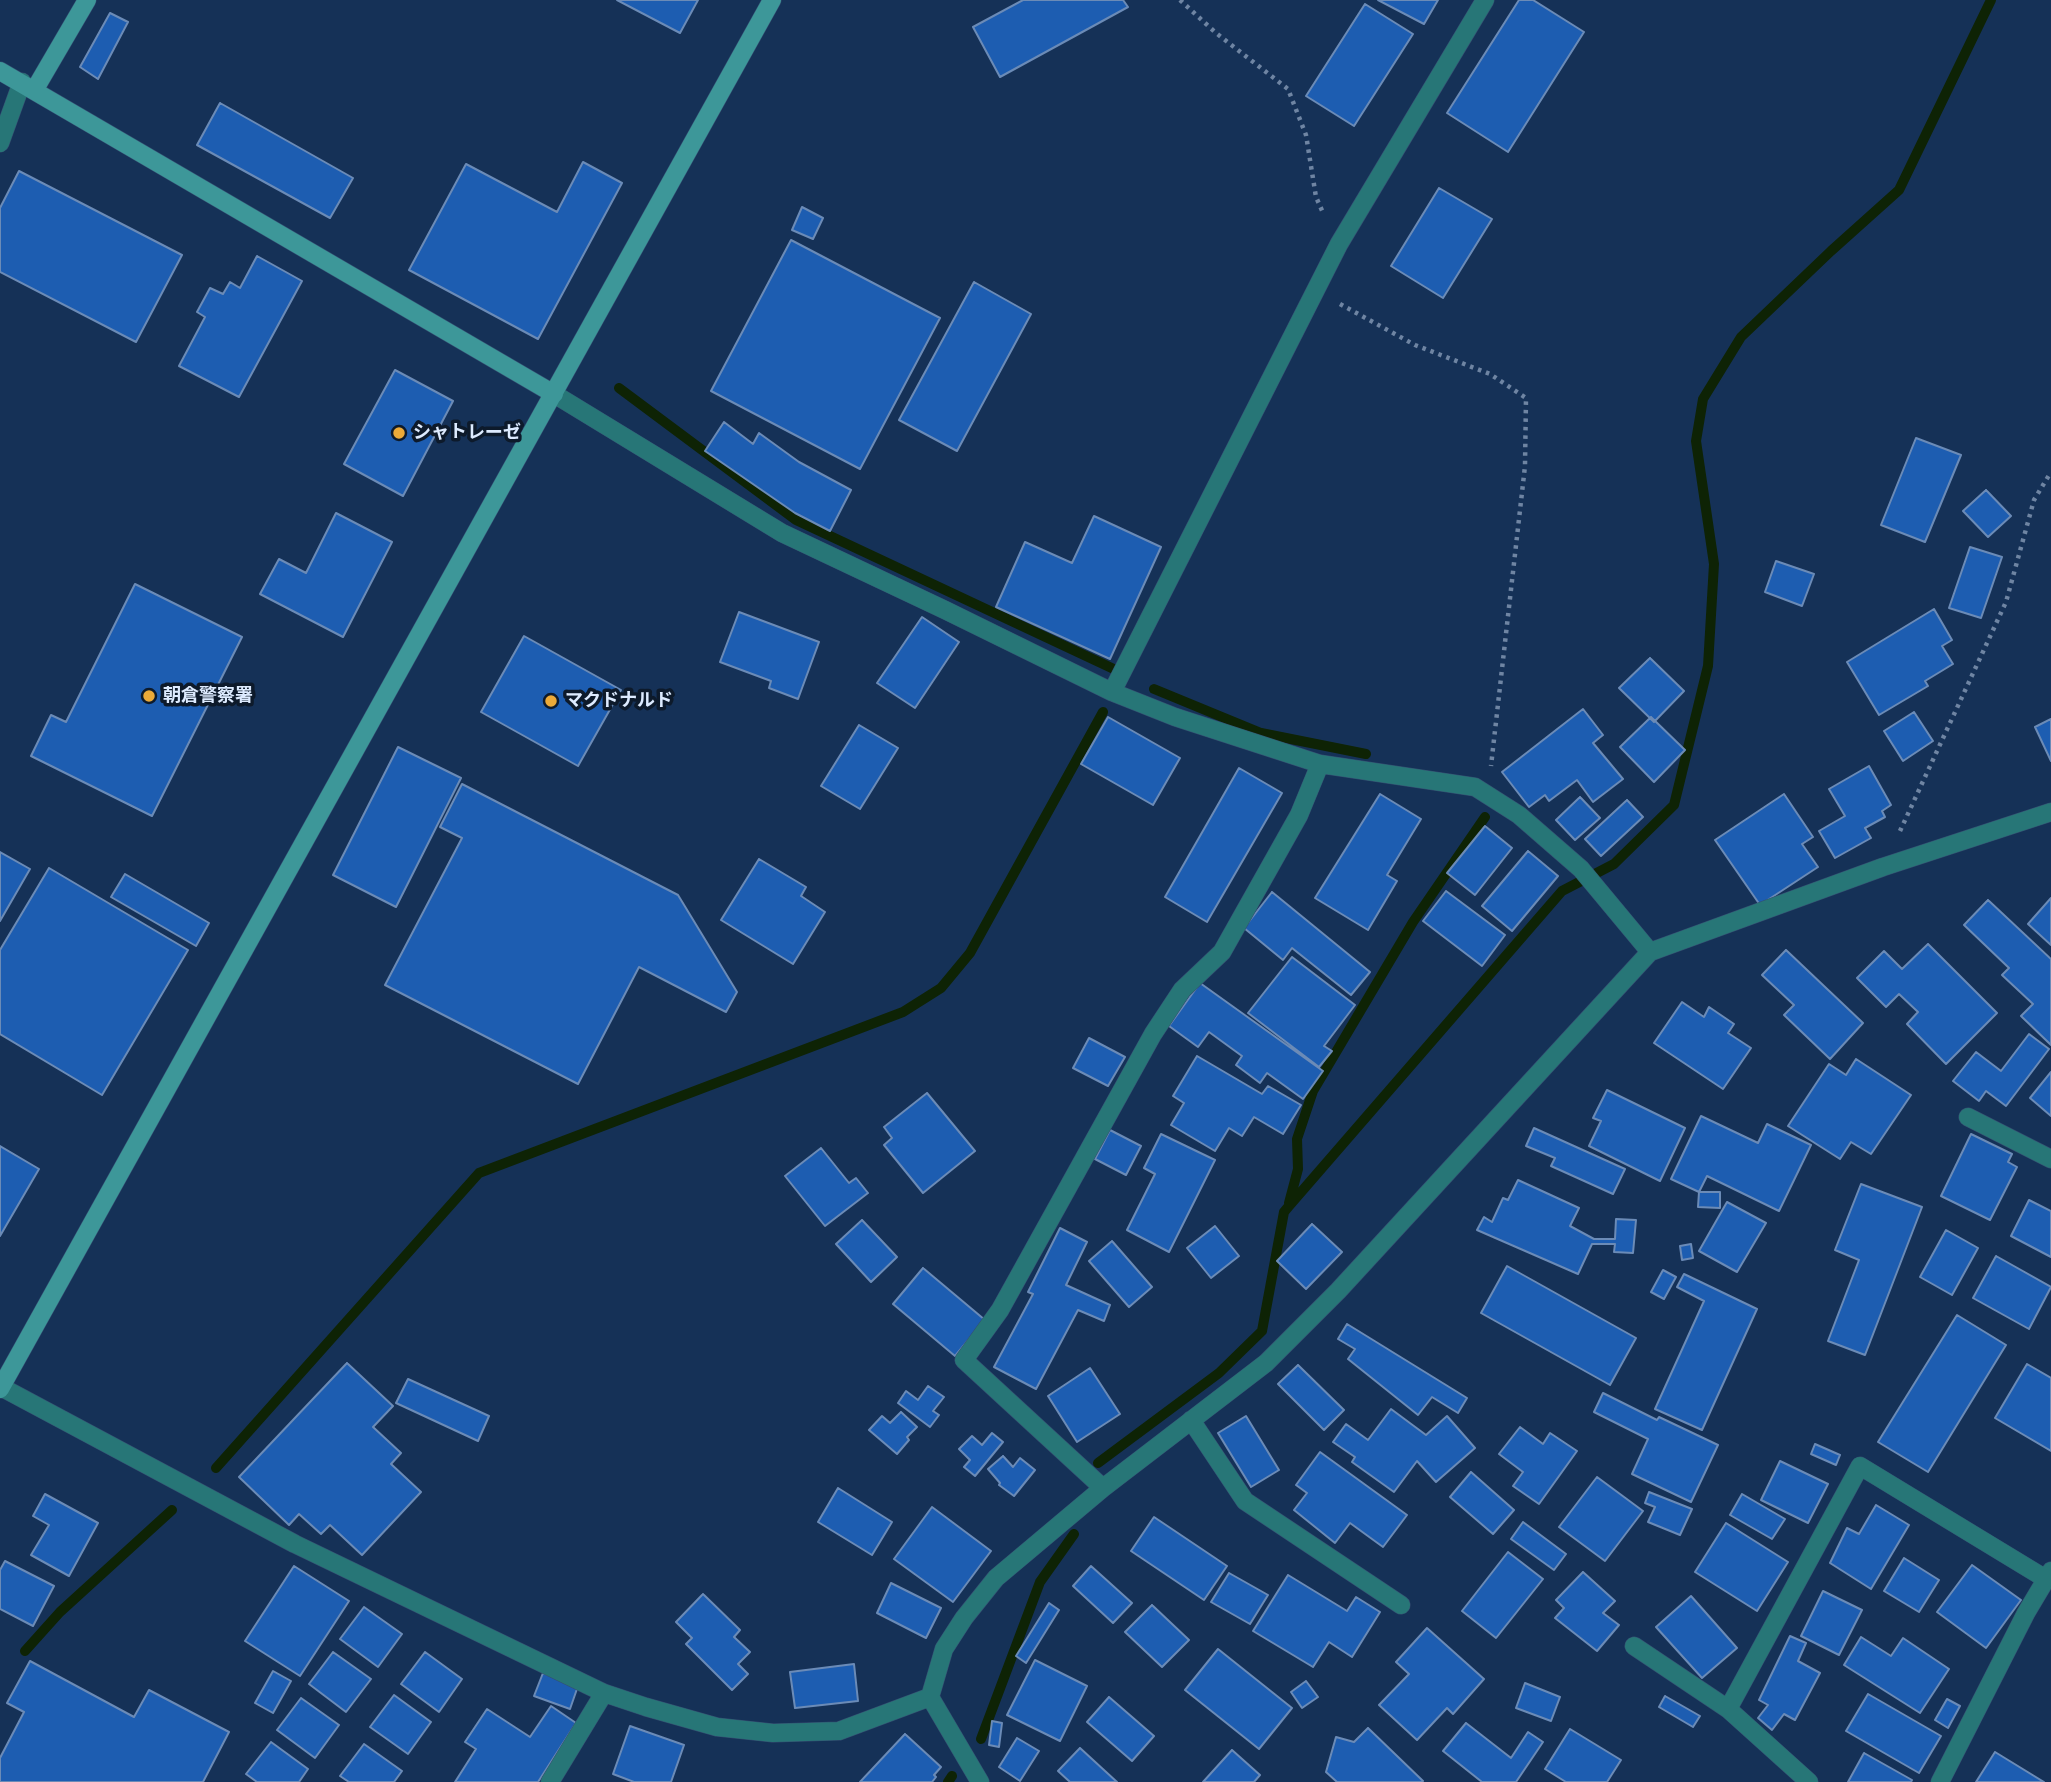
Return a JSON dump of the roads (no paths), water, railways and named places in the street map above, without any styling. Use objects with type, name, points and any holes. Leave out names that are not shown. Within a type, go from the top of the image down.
[{"type":"street","points":[[0,143],[28,86],[87,0]]},
{"type":"street","points":[[772,0],[1,1388],[295,1544],[604,1693],[718,1727],[773,1733],[839,1731],[930,1698]]},
{"type":"street","points":[[1112,692],[1339,244],[1485,0]]},
{"type":"street","points":[[0,71],[554,394],[782,533],[1112,692],[1175,717],[1320,764],[1475,787],[1519,815],[1581,869],[1650,952]]},
{"type":"street","points":[[1103,1488],[964,1360],[1000,1310],[1153,1034],[1182,990],[1222,953],[1299,815],[1320,764]]},
{"type":"street","points":[[980,1782],[930,1698],[944,1649],[964,1618],[996,1578],[1103,1488],[1266,1363],[1339,1291],[1650,952],[1883,867],[2051,812]]},
{"type":"street","points":[[1968,1117],[2051,1158]]},
{"type":"street","points":[[1191,1420],[1245,1501],[1401,1605]]},
{"type":"street","points":[[1728,1709],[1860,1466],[2049,1575],[2026,1613],[1940,1782]]},
{"type":"street","points":[[1634,1646],[1728,1709],[1809,1782]]},
{"type":"street","points":[[550,1782],[604,1693]]},
{"type":"waterway","points":[[1098,1463],[1219,1373],[1262,1331],[1284,1212],[1562,891],[1614,864],[1674,805],[1708,666],[1714,564],[1696,441],[1703,399],[1741,337],[1899,190],[1991,0]]},
{"type":"waterway","points":[[619,388],[796,520],[1118,671]]},
{"type":"waterway","points":[[1154,689],[1261,733],[1366,754]]},
{"type":"waterway","points":[[216,1468],[479,1173],[903,1012],[941,988],[970,953],[1103,712]]},
{"type":"waterway","points":[[1289,1203],[1298,1169],[1297,1139],[1313,1091],[1413,922],[1485,817]]},
{"type":"waterway","points":[[25,1651],[60,1612],[172,1510]]},
{"type":"waterway","points":[[981,1739],[1040,1582],[1074,1534]]},
{"type":"waterway","points":[[948,1782],[952,1776]]},
{"type":"place","name":"シャトレーゼ","points":[[399,433]]},
{"type":"place","name":"朝倉警察署","points":[[149,696]]},
{"type":"place","name":"マクドナルド","points":[[551,701]]}]
